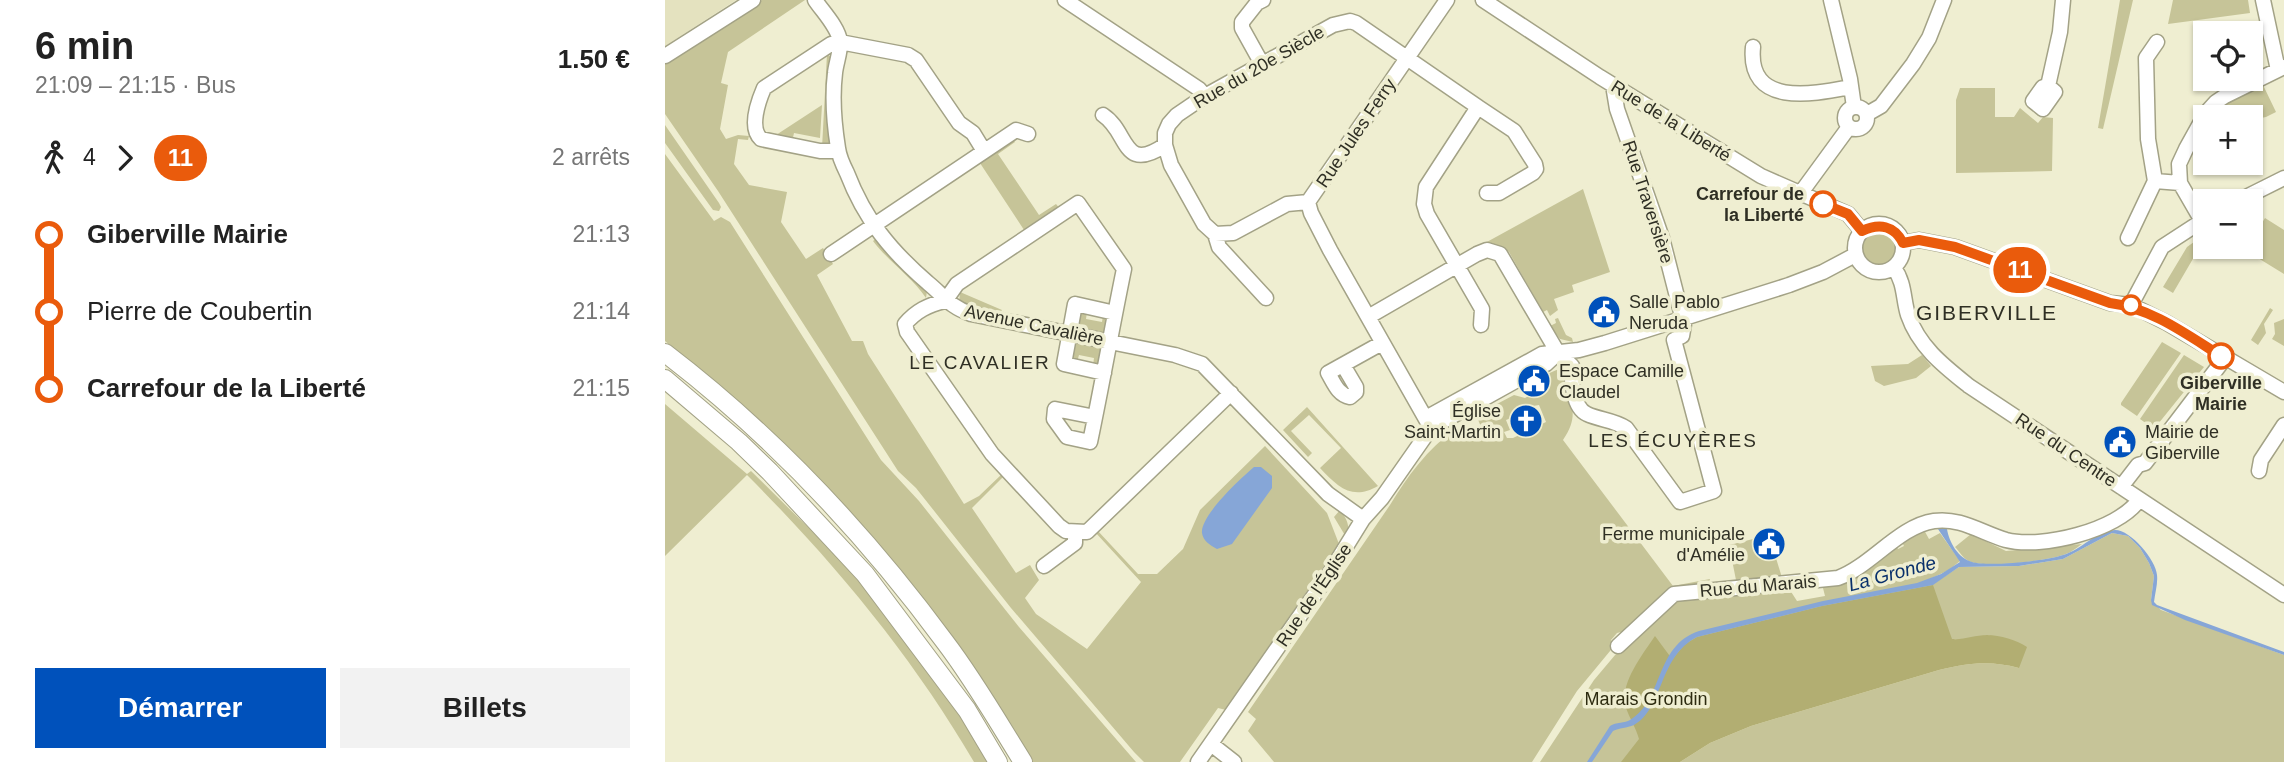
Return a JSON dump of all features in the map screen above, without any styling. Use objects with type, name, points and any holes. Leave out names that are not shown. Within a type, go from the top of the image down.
[{"type":"main road","points":[[665,353],[733,409],[781,455],[891,572],[947,644],[1023,762]]},
{"type":"main road","points":[[665,379],[770,471],[865,574],[967,709],[998,762]]},
{"type":"street","points":[[665,57],[753,0]]},
{"type":"street","points":[[815,0],[840,41]]},
{"type":"street","points":[[1065,0],[1206,96]]},
{"type":"street","points":[[1262,64],[1242,29],[1242,22],[1257,3],[1263,0]]},
{"type":"street","name":"Rue Jules Ferry","points":[[1429,423],[1367,317],[1311,213],[1308,202],[1447,0]]},
{"type":"street","name":"Rue de la Liberté","points":[[1483,0],[1612,85],[1761,176],[1848,214],[1862,231]]},
{"type":"street","points":[[1831,0],[1851,87],[1860,111]]},
{"type":"street","points":[[1800,194],[1849,127],[1845,114],[1881,106],[1913,64],[1929,38],[1944,0]]},
{"type":"street","points":[[2047,86],[2060,32],[2063,0]]},
{"type":"street","points":[[2193,205],[2179,183],[2179,164],[2206,113],[2225,96],[2281,69],[2263,0]]},
{"type":"street","name":"Rue du 20e Siècle","points":[[1165,145],[1165,133],[1177,115],[1333,25],[1350,21],[1356,23],[1409,58]]},
{"type":"street","points":[[838,151],[820,151],[761,139],[757,136],[755,125],[764,88],[831,44],[840,41],[908,55],[916,60],[959,123],[973,134],[984,151]]},
{"type":"street","name":"Avenue Cavalière","points":[[840,41],[834,74],[834,97],[838,151],[850,182],[874,226],[895,254],[945,301],[971,314],[1185,358],[1202,364],[1328,494],[1363,519]]},
{"type":"street","points":[[2128,238],[2155,181],[2148,139],[2146,58],[2157,43]]},
{"type":"street","points":[[1753,47],[1752,58],[1759,77],[1781,92],[1810,94],[1851,87]]},
{"type":"street","points":[[1409,58],[1514,131],[1535,164],[1533,173],[1499,193],[1487,193]]},
{"type":"street","name":"Rue Traversière","points":[[1612,85],[1617,108],[1662,238],[1682,319]]},
{"type":"street","points":[[1478,107],[1426,187],[1424,197],[1427,214],[1482,309],[1481,324]]},
{"type":"street","points":[[1103,114],[1132,153],[1153,153],[1165,145],[1171,164],[1203,224],[1215,234],[1219,247],[1266,298]]},
{"type":"street","points":[[831,254],[1016,130],[1028,134]]},
{"type":"street","points":[[2262,189],[2284,178]]},
{"type":"street","points":[[2155,181],[2179,183]]},
{"type":"street","points":[[1215,234],[1233,233],[1287,204],[1308,202]]},
{"type":"street","points":[[1095,416],[1124,269],[1078,203],[957,284],[945,301],[928,305],[911,316],[905,324],[1007,472],[1066,531],[1076,533],[1093,528],[1231,393]]},
{"type":"street","points":[[1874,226],[1887,227],[1899,236],[1903,243],[1902,257],[1894,268],[1887,271],[1872,269],[1860,263],[1855,255],[1856,238],[1862,231],[1874,226]]},
{"type":"street","points":[[2131,305],[2162,247],[2193,227]]},
{"type":"street","points":[[1903,243],[1919,240],[1955,247],[2110,303],[2131,305],[2167,323],[2284,392]]},
{"type":"street","points":[[1367,317],[1487,250],[1500,254],[1558,353],[1572,366],[1580,410],[1626,428],[1680,502],[1714,491],[1674,340],[1682,336],[1685,327],[1682,319]]},
{"type":"street","name":"Rue de l'Église","points":[[1198,762],[1329,574],[1363,519],[1382,498],[1429,423],[1542,354],[1605,343],[1682,319],[1800,281],[1855,255]]},
{"type":"street","name":"Rue du Centre","points":[[1894,268],[1903,285],[1909,317],[1927,349],[1940,363],[1969,386],[2284,595]]},
{"type":"street","points":[[1104,373],[1064,365],[1069,334],[1075,304],[1115,313]]},
{"type":"street","points":[[1343,365],[1382,343]]},
{"type":"street","points":[[2121,487],[2138,465],[2145,463],[2225,358]]},
{"type":"street","points":[[2259,471],[2261,460],[2284,425]]},
{"type":"street","name":"Rue du Marais","points":[[1618,646],[1674,594],[1837,578],[1850,573],[1905,535],[1932,521],[1959,523],[2006,540],[2024,542],[2086,532],[2122,515],[2139,500]]},
{"type":"street","points":[[1044,566],[1075,543],[1076,533]]},
{"type":"street","points":[[1211,744],[1234,762]]},
{"type":"shaded area","points":[[665,0],[736,0],[665,46]]},
{"type":"green space","points":[[762,0],[805,0],[728,52],[721,83],[728,85],[720,129],[726,139],[738,135],[749,136],[748,140],[738,139],[734,164],[749,185],[787,192],[781,222],[806,259],[823,248],[833,264],[817,275],[852,341],[863,341],[868,354],[964,504],[979,496],[1002,474],[1004,476],[972,508],[1016,573],[1030,565],[1039,580],[1025,598],[1036,614],[1087,649],[1141,582],[1095,532],[1097,530],[1138,574],[1157,574],[1183,549],[1200,510],[1265,446],[1327,513],[1339,544],[1226,710],[1218,708],[1180,762],[1144,762],[1134,752],[1011,608],[916,488],[898,471],[718,191],[665,114],[665,64]]},
{"type":"green space","points":[[2120,0],[2133,0],[2103,129],[2098,128]]},
{"type":"green space","points":[[2173,0],[2248,0],[2250,13],[2168,24]]},
{"type":"green space","points":[[827,54],[832,58],[832,144],[822,148]]},
{"type":"green space","points":[[2263,85],[2276,112],[2263,118],[2263,105],[2225,105],[2250,91],[2263,91]]},
{"type":"green space","points":[[1960,88],[1995,88],[1995,117],[2014,117],[2020,108],[2038,123],[2043,117],[2053,118],[2052,171],[1956,173],[1956,100]]},
{"type":"green space","points":[[822,105],[820,138],[794,133],[792,142],[773,137]]},
{"type":"green space","points":[[665,125],[719,203],[719,211],[713,210],[665,143]]},
{"type":"green space","points":[[1012,138],[1015,142],[998,154],[1039,215],[1056,204],[1061,210],[1026,233],[978,160]]},
{"type":"green space","points":[[665,154],[714,221],[721,217],[730,222],[881,460],[919,501],[1019,627],[1136,762],[1033,762],[953,641],[863,527],[760,421],[665,341]]},
{"type":"green space","points":[[1583,189],[1610,272],[1572,285],[1574,292],[1554,299],[1558,310],[1550,316],[1547,310],[1543,312],[1509,252],[1502,247],[1487,246],[1485,243]]},
{"type":"green space","points":[[2265,218],[2284,230],[2284,274],[2260,259],[2263,259]]},
{"type":"green space","points":[[1879,230],[1892,235],[1897,248],[1892,261],[1879,266],[1866,261],[1861,248],[1866,235]]},
{"type":"green space","points":[[877,238],[927,291],[926,298],[873,241]]},
{"type":"green space","points":[[2193,243],[2193,259],[2173,293],[2163,287],[2187,247]]},
{"type":"green space","points":[[960,292],[1002,310],[1001,313],[998,315],[959,303]]},
{"type":"green space","points":[[2270,308],[2273,310],[2264,324],[2266,333],[2258,345],[2251,340]]},
{"type":"green space","points":[[1084,311],[1087,312],[1086,319],[1102,322],[1103,315],[1109,318],[1105,335],[1077,330],[1078,316]]},
{"type":"green space","points":[[1558,318],[1566,335],[1572,338],[1573,342],[1560,339],[1550,326],[1556,323],[1555,319]]},
{"type":"green space","points":[[2284,319],[2284,346],[2272,339],[2275,334],[2274,323]]},
{"type":"green space","points":[[1074,342],[1102,347],[1100,365],[1093,365],[1094,358],[1079,355],[1077,362],[1072,359]]},
{"type":"green space","points":[[2162,342],[2181,353],[2137,416],[2121,403]]},
{"type":"green space","points":[[1922,355],[1931,366],[1916,378],[1884,386],[1875,381],[1871,366],[1908,364]]},
{"type":"green space","points":[[2184,355],[2204,367],[2154,429],[2140,419]]},
{"type":"green space","points":[[1561,368],[1573,412],[1563,440],[1673,586],[1710,579],[1708,585],[1682,591],[1625,631],[1617,633],[1611,640],[1615,645],[1577,691],[1532,762],[1274,762],[1248,731],[1256,719],[1248,712],[1404,483],[1427,454],[1455,429],[1460,436],[1481,427],[1478,414],[1514,395],[1525,398],[1549,385],[1545,375]],"holes":[[[1539,405],[1546,422],[1513,438],[1507,438],[1504,432],[1510,430],[1506,420],[1534,409],[1533,406]]]},
{"type":"green space","points":[[665,404],[747,474],[751,471],[844,560],[934,673],[992,762],[974,762],[925,685],[870,611],[747,475],[665,556]]},
{"type":"green space","points":[[1307,407],[1378,486],[1360,492],[1346,490],[1320,468],[1341,448],[1309,415],[1291,431],[1312,453],[1308,457],[1283,430]]},
{"type":"green space","points":[[1340,510],[1348,523],[1346,537],[1334,517]]},
{"type":"green space","points":[[1924,530],[1929,539],[1940,533],[1960,561],[1930,579],[1933,584],[1959,567],[2019,566],[2063,559],[2112,533],[2128,536],[2140,548],[2149,563],[2154,576],[2151,600],[2161,610],[2284,655],[2284,762],[1680,762],[1710,743],[1751,726],[1939,670],[1979,663],[2019,668],[1989,635],[1962,640],[1951,639],[1636,762],[1540,762],[1594,680],[1621,648],[1671,599],[1788,587],[1797,601],[1825,596],[1822,584],[1896,545],[1898,549],[1904,546],[1902,542]]},
{"type":"green space","points":[[1971,534],[2006,551],[2082,544],[2066,554],[2044,559],[1979,564],[1966,560],[1955,547]]},
{"type":"green space","points":[[1769,535],[1783,581],[1737,585],[1729,545]]},
{"type":"green space","name":"Marais Grondin","points":[[1933,585],[1952,639],[1992,635],[2018,642],[2027,647],[2019,668],[1979,663],[1939,670],[1751,726],[1710,743],[1680,762],[1621,762],[1639,739],[1626,708],[1625,690],[1638,661],[1655,636],[1672,659],[1685,644],[1697,637],[1822,606]]},
{"type":"water","points":[[1254,467],[1261,467],[1272,476],[1272,488],[1232,544],[1217,549],[1209,544],[1202,533],[1207,517]]},
{"type":"water","points":[[1938,529],[1947,529],[1955,549],[1962,557],[1972,562],[1991,564],[2055,557],[2070,553],[2108,531],[2121,531],[2135,540],[2142,547],[2156,569],[2154,602],[2157,605],[2284,652],[2284,655],[2185,620],[2152,605],[2154,576],[2149,563],[2140,548],[2128,536],[2112,533],[2063,559],[2019,566],[1959,567],[1933,585],[1822,606],[1697,637],[1675,657],[1644,717],[1634,725],[1613,731],[1592,762],[1587,762],[1610,726],[1630,720],[1641,711],[1649,700],[1666,660],[1685,638],[1699,631],[1823,601],[1917,583],[1941,574],[1960,562]]},
{"type":"bus line","name":"11","points":[[1823,204],[1848,214],[1862,231],[1874,226],[1887,227],[1899,236],[1903,243],[1919,240],[1955,247],[2110,303],[2131,305],[2221,356]]},
{"type":"place","name":"Carrefour de la Liberté","points":[[1823,204]]},
{"type":"place","name":"Salle Pablo Neruda","points":[[1604,312]]},
{"type":"place","name":"Giberville Mairie","points":[[2221,356]]},
{"type":"place","name":"Espace Camille Claudel","points":[[1534,381]]},
{"type":"place","name":"Église Saint-Martin","points":[[1526,421]]},
{"type":"place","name":"Mairie de Giberville","points":[[2120,442]]},
{"type":"place","name":"Ferme municipale d'Amélie","points":[[1769,544]]},
{"type":"district","name":"GIBERVILLE","points":[[1987,313]]},
{"type":"district","name":"LE CAVALIER","points":[[980,362]]},
{"type":"district","name":"LES ÉCUYÈRES","points":[[1673,440]]},
{"type":"water label","name":"La Gronde","points":[[1892,573]]}]
